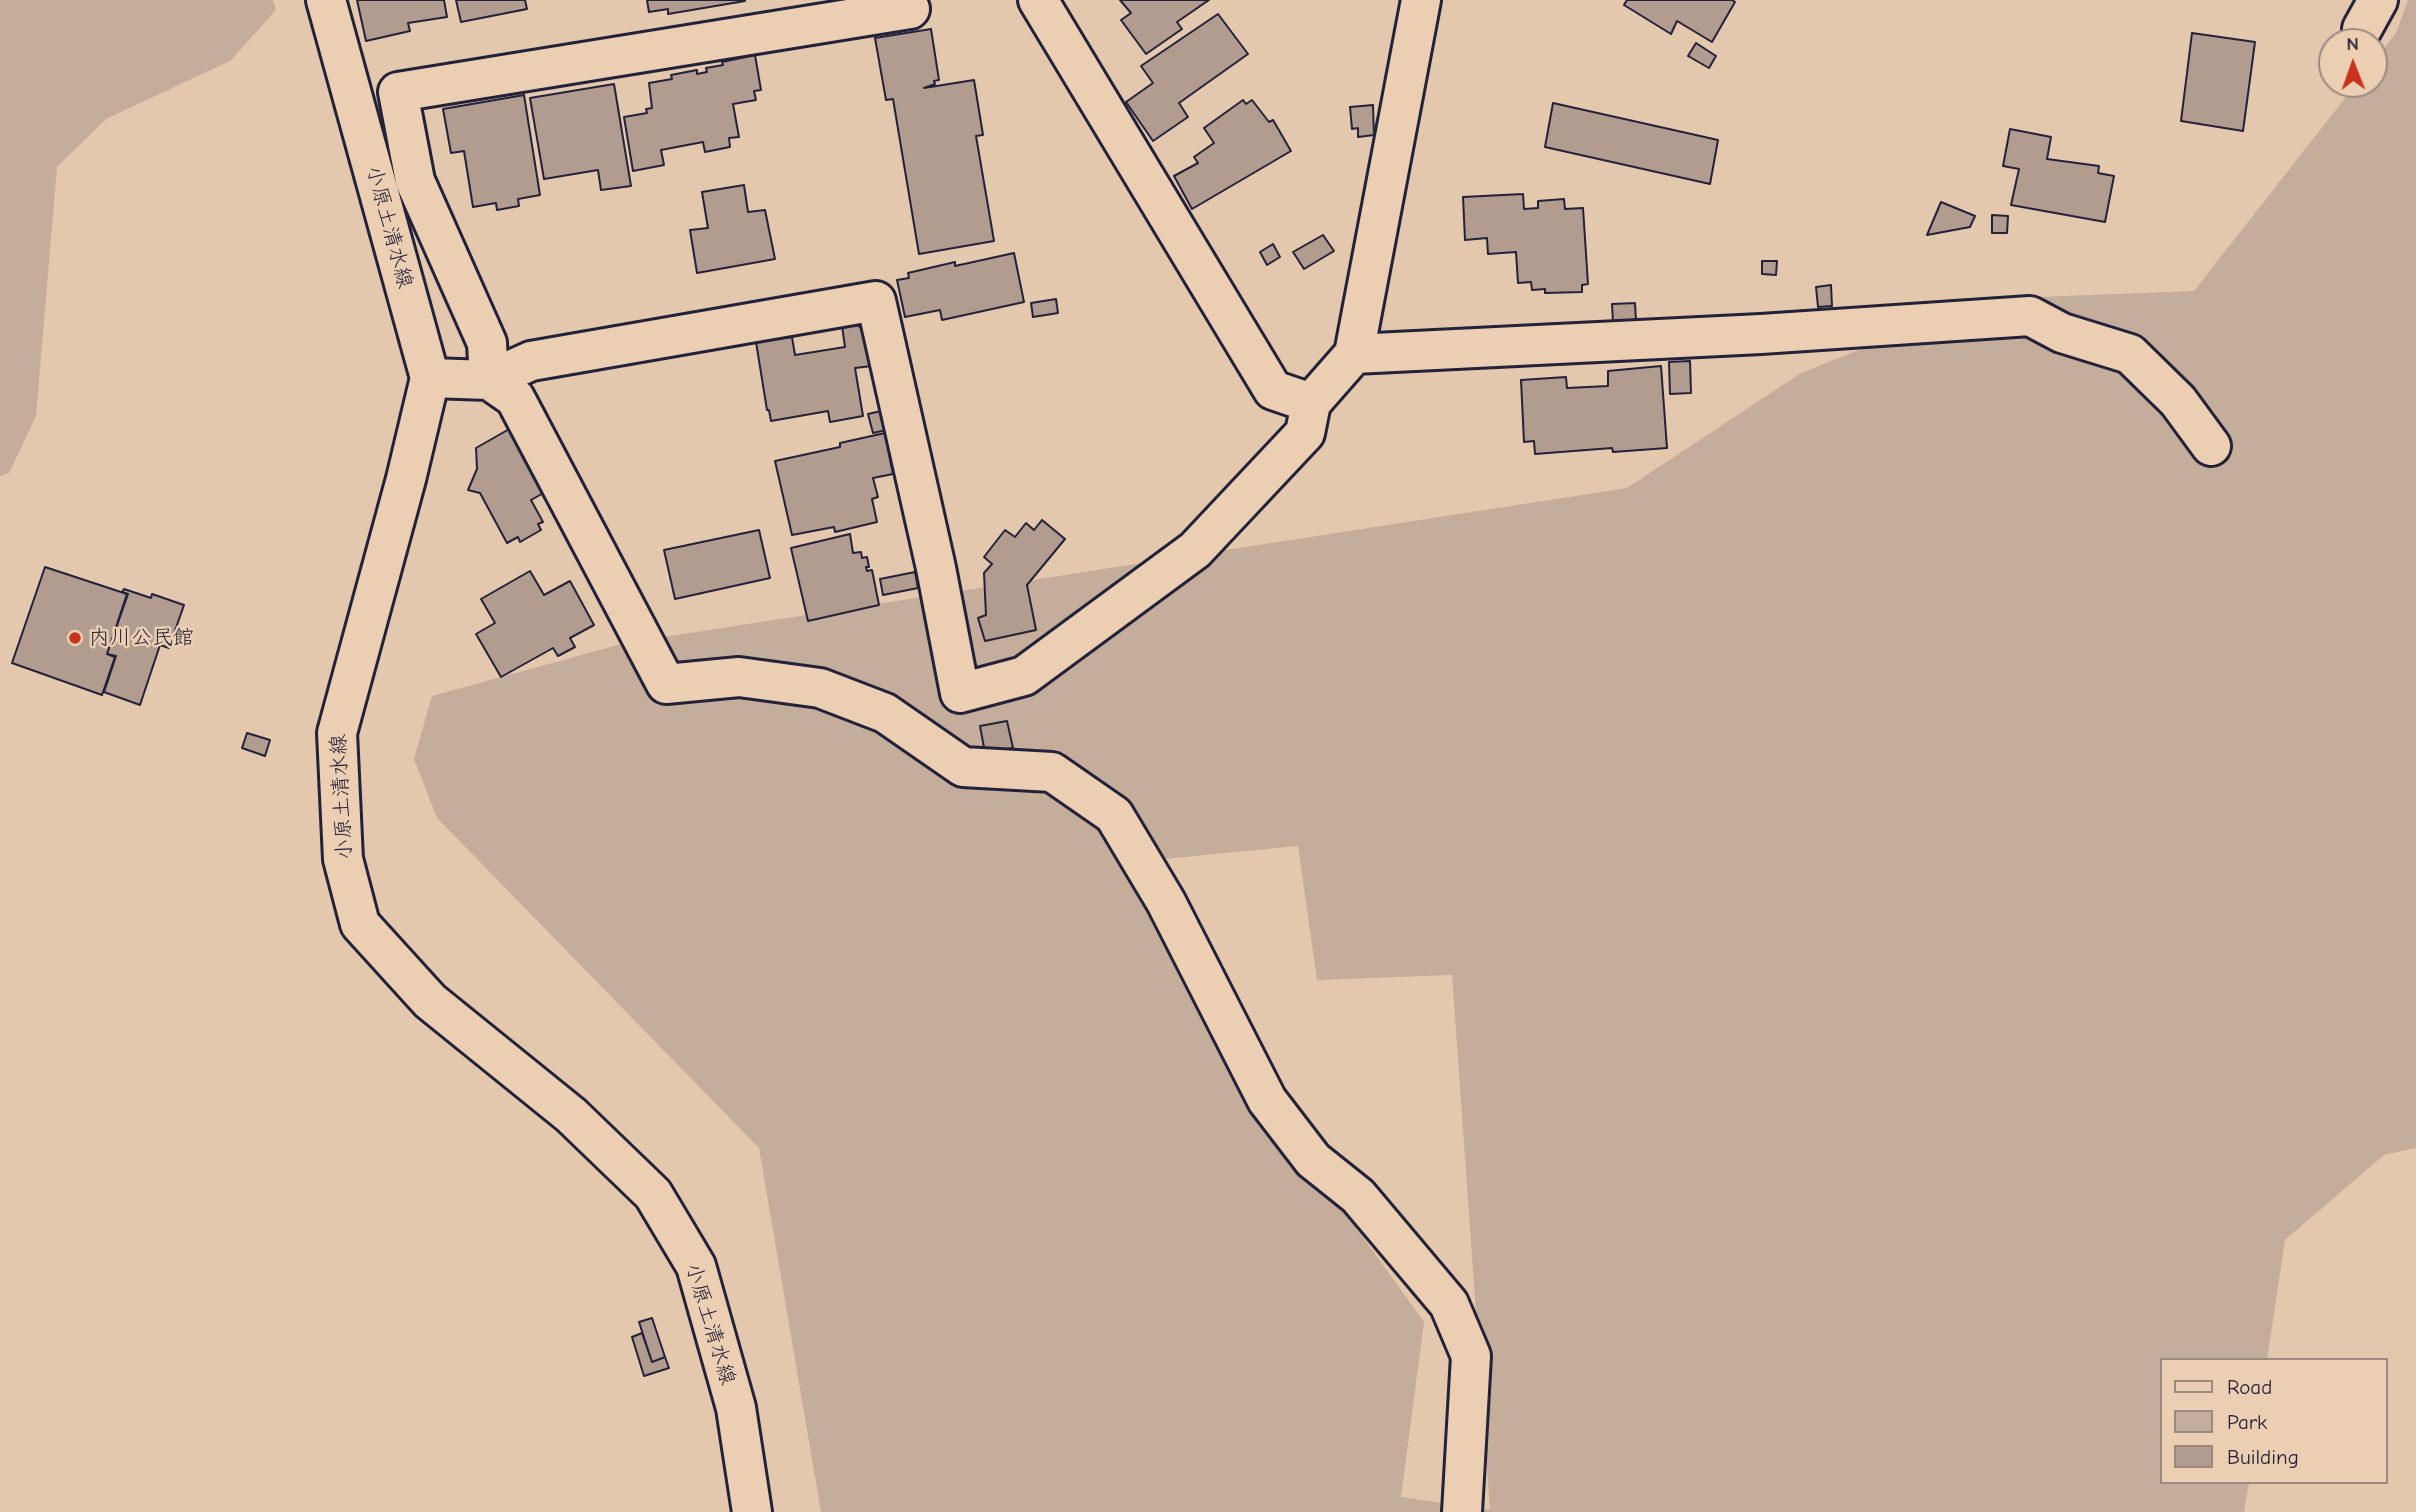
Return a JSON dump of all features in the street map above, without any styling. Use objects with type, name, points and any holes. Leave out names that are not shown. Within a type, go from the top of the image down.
[{"type":"street","name":"小原土清水線","points":[[326,0],[430,378],[406,479],[337,733],[343,859],[360,924],[430,1001],[571,1115],[653,1194],[696,1266],[736,1408],[752,1512]]},
{"type":"street","points":[[489,380],[487,343],[415,181],[398,92],[910,9],[904,0]]},
{"type":"street","points":[[1038,0],[1273,390],[1311,403]]},
{"type":"street","points":[[430,378],[489,380],[531,361],[876,300],[936,568],[960,693],[1024,676],[1195,550],[1305,433],[1311,403],[1353,354],[1421,0]]},
{"type":"street","points":[[1353,354],[1761,334],[2030,316],[2062,333],[2130,354],[2178,401],[2211,446]]},
{"type":"street","points":[[489,380],[515,398],[666,684],[739,677],[820,688],[885,713],[963,767],[1052,772],[1114,815],[1166,902],[1267,1100],[1313,1160],[1358,1196],[1450,1304],[1471,1356],[1462,1512]]},
{"type":"green space","points":[[0,0],[273,0],[276,10],[230,61],[106,119],[57,167],[36,416],[9,473],[0,476]]},
{"type":"green space","points":[[2408,0],[2416,0],[2416,1148],[2384,1155],[2285,1240],[2267,1358],[2160,1358],[2160,1484],[2249,1484],[2244,1512],[821,1512],[759,1148],[437,818],[414,759],[432,696],[625,643],[1627,488],[1801,373],[1987,299],[2194,291],[2345,98],[2388,98],[2388,43],[2396,33]],"holes":[[[1298,846],[1317,980],[1452,975],[1490,1510],[1401,1497],[1424,1322],[1307,1159],[1143,861]]]},
{"type":"building","points":[[357,0],[444,0],[447,17],[408,23],[410,31],[366,41]]},
{"type":"building","points":[[456,0],[525,0],[527,9],[461,22]]},
{"type":"building","points":[[647,0],[745,1],[668,14],[668,9],[649,12]]},
{"type":"building","points":[[1120,0],[1209,0],[1177,22],[1182,29],[1146,54],[1121,20],[1131,13]]},
{"type":"building","points":[[1627,0],[1735,2],[1712,42],[1677,21],[1671,34],[1624,5]]},
{"type":"building","points":[[1218,14],[1248,54],[1179,103],[1188,117],[1153,141],[1126,102],[1153,83],[1141,66]]},
{"type":"building","points":[[931,29],[939,80],[924,88],[974,80],[983,135],[976,136],[994,241],[919,254],[893,99],[886,100],[875,38]]},
{"type":"building","points":[[2192,33],[2255,42],[2243,131],[2181,121]]},
{"type":"building","points":[[1696,43],[1716,56],[1709,68],[1688,56]]},
{"type":"building","points":[[755,55],[761,90],[754,91],[756,100],[733,104],[739,137],[729,138],[730,147],[705,152],[703,142],[661,150],[664,165],[633,171],[624,117],[647,113],[646,109],[652,108],[649,83],[672,79],[671,75],[697,70],[697,74],[707,72],[706,68],[723,65],[722,62]]},
{"type":"building","points":[[614,84],[631,186],[601,190],[598,170],[544,179],[530,98]]},
{"type":"building","points":[[524,95],[540,195],[518,199],[519,206],[497,210],[496,203],[473,207],[464,151],[451,153],[443,109]]},
{"type":"building","points":[[1243,100],[1246,104],[1252,100],[1269,122],[1273,120],[1291,151],[1192,209],[1174,176],[1198,163],[1194,157],[1214,143],[1204,128]]},
{"type":"building","points":[[1553,103],[1718,140],[1710,184],[1545,147]]},
{"type":"building","points":[[1373,105],[1374,135],[1358,137],[1358,128],[1352,129],[1350,107]]},
{"type":"building","points":[[2010,129],[2051,137],[2047,159],[2099,166],[2098,173],[2114,176],[2105,222],[2011,205],[2019,169],[2003,166]]},
{"type":"building","points":[[744,185],[748,212],[765,210],[775,259],[697,273],[690,230],[708,228],[702,192]]},
{"type":"building","points":[[1523,194],[1524,209],[1538,208],[1538,201],[1564,199],[1565,209],[1583,208],[1588,284],[1582,285],[1582,292],[1545,293],[1545,289],[1532,290],[1531,282],[1518,283],[1516,252],[1488,254],[1487,238],[1465,240],[1463,197]]},
{"type":"building","points":[[1941,202],[1975,216],[1970,227],[1927,235]]},
{"type":"building","points":[[1992,215],[2008,216],[2007,233],[1992,233]]},
{"type":"building","points":[[1323,235],[1334,251],[1304,269],[1293,252]]},
{"type":"building","points":[[1273,244],[1280,257],[1267,265],[1260,252]]},
{"type":"building","points":[[1014,253],[1024,302],[942,320],[940,310],[905,317],[897,280],[909,278],[908,273]]},
{"type":"building","points":[[1762,261],[1777,261],[1776,275],[1762,274]]},
{"type":"building","points":[[1831,285],[1832,306],[1818,307],[1816,287]]},
{"type":"building","points":[[1056,299],[1058,313],[1033,317],[1031,303]]},
{"type":"building","points":[[1635,303],[1636,321],[1613,322],[1612,304]]},
{"type":"building","points":[[847,318],[864,330],[872,366],[855,368],[863,416],[830,422],[828,411],[771,421],[756,342],[792,337],[795,355],[845,347],[841,319]]},
{"type":"building","points":[[1690,361],[1691,393],[1670,394],[1669,362]]},
{"type":"building","points":[[1661,366],[1667,448],[1613,452],[1612,448],[1535,454],[1534,441],[1524,442],[1521,380],[1566,377],[1567,388],[1608,386],[1608,371]]},
{"type":"building","points":[[881,411],[886,430],[873,433],[868,414]]},
{"type":"building","points":[[511,428],[547,491],[531,500],[543,522],[538,524],[541,530],[520,542],[518,537],[507,543],[480,493],[468,490],[477,469],[476,448]]},
{"type":"building","points":[[885,433],[893,474],[873,478],[878,497],[872,499],[877,522],[835,532],[834,527],[792,535],[775,461],[840,447],[840,443]]},
{"type":"building","points":[[1042,520],[1065,539],[1027,585],[1036,630],[985,641],[978,618],[986,615],[984,573],[992,564],[984,557],[1005,530],[1015,537],[1026,523],[1034,530]]},
{"type":"building","points":[[759,530],[770,578],[675,599],[664,550]]},
{"type":"building","points":[[850,534],[853,553],[861,552],[862,558],[867,557],[867,571],[872,570],[879,605],[808,621],[791,548]]},
{"type":"building","points":[[45,567],[127,594],[107,654],[115,657],[102,695],[12,663]]},
{"type":"building","points":[[530,571],[544,595],[570,581],[594,625],[570,638],[575,647],[558,656],[553,648],[501,677],[476,634],[495,623],[481,599]]},
{"type":"building","points":[[915,572],[918,588],[883,595],[880,579]]},
{"type":"building","points":[[124,589],[151,598],[152,594],[184,605],[169,648],[160,645],[140,705],[104,692],[116,656],[107,654],[128,594],[122,592]]},
{"type":"building","points":[[1007,721],[1013,748],[985,753],[980,726]]},
{"type":"building","points":[[247,733],[270,740],[265,756],[242,748]]},
{"type":"building","points":[[652,1318],[665,1357],[652,1362],[639,1322]]},
{"type":"building","points":[[642,1333],[652,1362],[665,1357],[669,1368],[644,1376],[632,1337]]},
{"type":"place","name":"内川公民館","points":[[75,638]]}]
